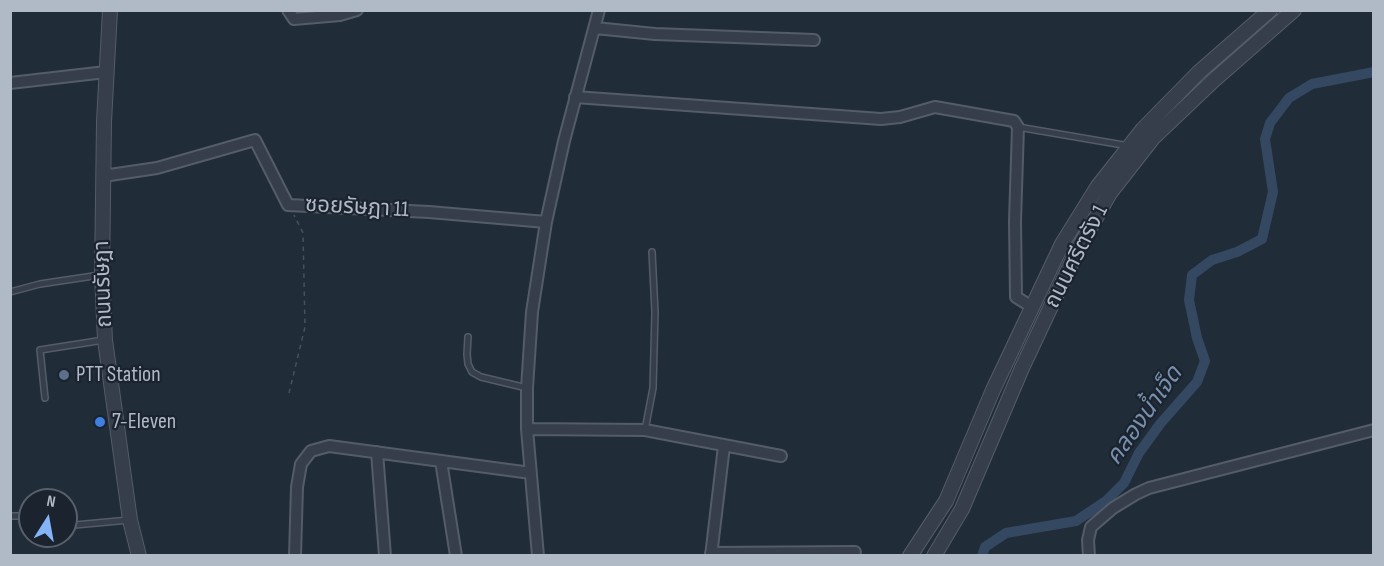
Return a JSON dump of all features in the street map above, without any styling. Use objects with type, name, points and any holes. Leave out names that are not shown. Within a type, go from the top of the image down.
[{"type":"street","name":"ถนนรัษฎา","points":[[110,10],[103,176],[102,275],[105,340],[130,520],[139,555]]},
{"type":"street","points":[[288,10],[294,19],[340,15],[357,10]]},
{"type":"street","points":[[538,555],[527,429],[532,312],[546,222],[575,97],[599,10]]},
{"type":"street","name":"ถนนศรีตรัง 1","points":[[910,555],[946,501],[993,390],[1062,244],[1098,186],[1129,146],[1199,72],[1270,10]]},
{"type":"street","name":"ถนนศรีตรัง 1","points":[[934,555],[962,509],[1022,368],[1077,252],[1110,193],[1154,138],[1213,81],[1294,10]]},
{"type":"street","points":[[595,28],[655,34],[814,40]]},
{"type":"street","points":[[10,83],[106,72]]},
{"type":"street","points":[[575,97],[880,119],[900,117],[936,107],[1014,121],[1018,127],[1015,221],[1016,297],[1032,307]]},
{"type":"street","name":"ซอยรัษฎา 11","points":[[103,176],[157,168],[255,140],[288,205],[429,212],[546,222]]},
{"type":"street","points":[[527,429],[645,430],[724,447],[781,456]]},
{"type":"street","points":[[1089,555],[1088,540],[1091,527],[1113,508],[1136,494],[1160,485],[1374,430]]},
{"type":"street","points":[[295,555],[297,487],[301,464],[311,452],[329,446],[531,473]]},
{"type":"street","points":[[724,447],[711,554],[855,552]]},
{"type":"street","points":[[378,452],[385,555]]},
{"type":"street","points":[[441,461],[456,555]]},
{"type":"lane","points":[[1018,127],[1129,146]]},
{"type":"lane","points":[[645,430],[653,388],[655,312],[652,252]]},
{"type":"lane","points":[[10,292],[40,284],[102,275]]},
{"type":"lane","points":[[468,337],[468,364],[472,372],[481,377],[527,388]]},
{"type":"lane","points":[[45,398],[40,350],[105,340]]},
{"type":"lane","points":[[13,516],[18,516]]},
{"type":"lane","points":[[78,525],[130,520]]},
{"type":"path","points":[[288,205],[303,233],[305,327],[289,393]]},
{"type":"waterway","name":"คลองน้ำเจ็ด","points":[[982,556],[985,547],[1006,533],[1076,521],[1106,501],[1124,483],[1139,453],[1160,424],[1197,382],[1205,361],[1197,338],[1189,300],[1192,275],[1212,260],[1237,252],[1262,239],[1273,192],[1265,139],[1270,123],[1289,98],[1312,84],[1374,72]]},
{"type":"place","name":"PTT Station","points":[[64,375]]},
{"type":"place","name":"7-Eleven","points":[[100,422]]}]
